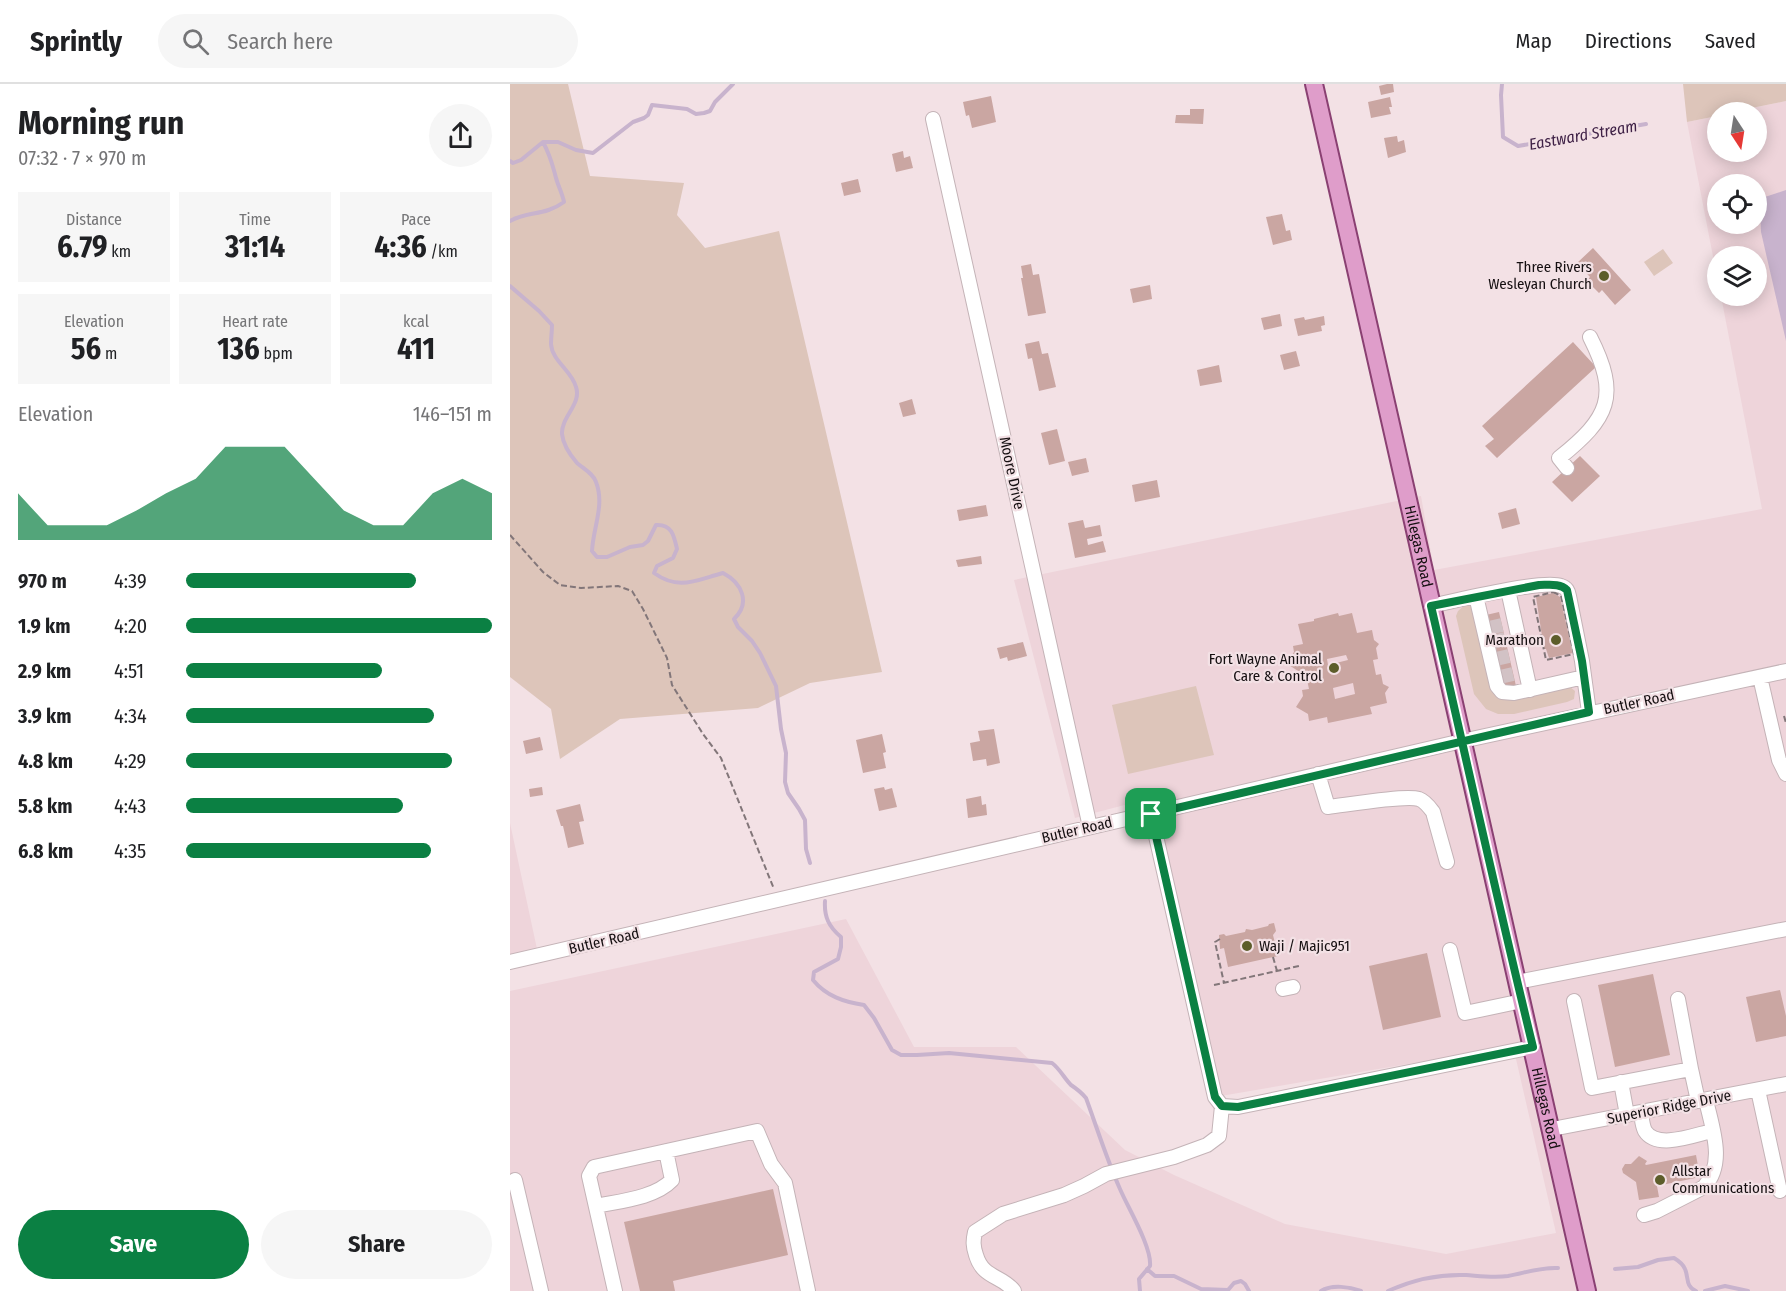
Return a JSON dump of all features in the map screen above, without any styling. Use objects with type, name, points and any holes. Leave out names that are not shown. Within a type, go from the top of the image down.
[{"type":"main road","name":"Hillegas Road","points":[[1314,84],[1587,1291]]},
{"type":"street","name":"Moore Drive","points":[[933,119],[1090,827]]},
{"type":"street","points":[[1567,468],[1559,458],[1592,429],[1600,417],[1605,400],[1607,388],[1604,365],[1590,337]]},
{"type":"street","points":[[1431,606],[1539,585],[1564,586],[1567,590],[1589,712]]},
{"type":"street","points":[[1508,590],[1499,633],[1508,675]]},
{"type":"street","points":[[1476,596],[1499,633],[1508,675],[1530,690]]},
{"type":"street","name":"Butler Road","points":[[510,962],[1589,712],[1786,671]]},
{"type":"street","points":[[1508,675],[1497,686],[1502,692],[1514,693],[1584,677]]},
{"type":"street","points":[[1760,677],[1779,760],[1786,774]]},
{"type":"street","points":[[1318,774],[1328,807],[1394,800],[1420,800],[1433,812],[1447,862]]},
{"type":"street","points":[[1014,1291],[979,1266],[972,1243],[975,1232],[1003,1214],[1064,1195],[1106,1174],[1174,1157],[1207,1145],[1219,1136],[1222,1106],[1215,1097],[1151,814]]},
{"type":"street","points":[[1517,982],[1786,929]]},
{"type":"street","points":[[1449,950],[1465,1013],[1522,1001]]},
{"type":"street","points":[[1678,999],[1691,1069],[1726,1176]]},
{"type":"street","points":[[1574,1001],[1592,1088],[1691,1069]]},
{"type":"street","points":[[1222,1106],[1238,1107],[1533,1047]]},
{"type":"street","points":[[1621,1082],[1634,1114],[1647,1134],[1662,1141],[1714,1138]]},
{"type":"street","name":"Superior Ridge Drive","points":[[1552,1130],[1786,1084]]},
{"type":"street","points":[[1758,1090],[1780,1191]]},
{"type":"street","points":[[615,1291],[589,1176],[594,1167],[757,1131],[771,1164],[785,1183],[808,1291]]},
{"type":"street","points":[[1644,1215],[1657,1211],[1704,1187],[1709,1182],[1715,1166],[1714,1138]]},
{"type":"street","points":[[596,1206],[658,1192],[667,1186],[672,1180],[666,1151]]},
{"type":"street","points":[[515,1180],[541,1291]]},
{"type":"path","points":[[510,535],[543,572],[560,585],[581,588],[618,586],[632,591],[667,658],[672,685],[721,758],[779,900]]},
{"type":"path","points":[[1553,592],[1561,596],[1574,654],[1546,660],[1533,597],[1553,592]]},
{"type":"path","points":[[1784,716],[1786,723]]},
{"type":"path","points":[[1220,939],[1215,942],[1224,983]]},
{"type":"path","points":[[1273,957],[1276,971]]},
{"type":"path","points":[[1220,965],[1227,964]]},
{"type":"path","points":[[1215,985],[1299,966]]},
{"type":"shaded area","points":[[510,84],[568,84],[590,176],[684,183],[677,215],[705,248],[779,231],[882,672],[810,683],[758,708],[620,719],[560,759],[551,709],[510,677]]},
{"type":"shaded area","points":[[1683,84],[1786,84],[1786,101],[1767,105],[1767,102],[1707,102],[1707,118],[1687,122]]},
{"type":"shaded area","points":[[1786,101],[1786,1291],[510,1291],[510,991],[846,919],[914,1047],[1016,1047],[1125,1150],[1174,1175],[1285,1224],[1446,1254],[1556,1233],[1513,1046],[1215,1097],[1155,797],[1075,818],[1014,580],[1421,496],[1434,570],[1762,509],[1723,306],[1767,306],[1767,246],[1711,246],[1709,234],[1767,234],[1767,174],[1707,174],[1707,225],[1687,122],[1707,118],[1707,162],[1767,162],[1767,105]]},
{"type":"shaded area","points":[[1786,190],[1786,341],[1767,258],[1767,246],[1764,246],[1761,234],[1767,234],[1767,196]]},
{"type":"shaded area","points":[[1663,249],[1673,263],[1654,276],[1644,262]]},
{"type":"shaded area","points":[[1466,604],[1472,609],[1491,687],[1570,687],[1575,691],[1574,699],[1514,714],[1498,714],[1486,709],[1474,694],[1456,616]]},
{"type":"shaded area","points":[[1196,686],[1214,755],[1128,774],[1112,705]]},
{"type":"shaded area","points":[[510,823],[537,949],[510,955]]},
{"type":"building","points":[[1393,84],[1394,92],[1381,95],[1379,86]]},
{"type":"building","points":[[991,96],[996,122],[972,128],[963,102]]},
{"type":"building","points":[[1390,97],[1391,114],[1371,118],[1368,102]]},
{"type":"building","points":[[1190,109],[1204,109],[1203,124],[1175,123],[1176,115],[1190,115]]},
{"type":"building","points":[[1397,136],[1398,142],[1404,140],[1406,152],[1388,158],[1384,138]]},
{"type":"building","points":[[903,151],[904,158],[910,156],[913,168],[896,172],[892,154]]},
{"type":"building","points":[[858,179],[861,192],[844,196],[841,183]]},
{"type":"building","points":[[1282,214],[1286,231],[1290,230],[1292,240],[1273,245],[1266,217]]},
{"type":"building","name":"Three Rivers Wesleyan Church","points":[[1593,248],[1631,290],[1615,305],[1602,290],[1599,293],[1589,283],[1587,280],[1590,277],[1577,263]]},
{"type":"building","points":[[1031,264],[1033,275],[1039,274],[1046,313],[1028,316],[1021,266]]},
{"type":"building","points":[[1150,285],[1152,299],[1133,303],[1130,289]]},
{"type":"building","points":[[1280,314],[1282,326],[1264,330],[1261,318]]},
{"type":"building","points":[[1324,316],[1325,325],[1321,326],[1322,331],[1298,336],[1294,319],[1304,317],[1305,320]]},
{"type":"building","points":[[1039,341],[1042,354],[1048,353],[1056,387],[1039,391],[1032,358],[1028,359],[1025,344]]},
{"type":"building","points":[[1573,342],[1596,367],[1497,458],[1485,446],[1494,439],[1482,426]]},
{"type":"building","points":[[1296,351],[1300,366],[1284,370],[1280,355]]},
{"type":"building","points":[[1219,365],[1222,382],[1200,386],[1197,370]]},
{"type":"building","points":[[912,399],[916,414],[903,417],[899,403]]},
{"type":"building","points":[[1057,429],[1065,461],[1049,465],[1041,433]]},
{"type":"building","points":[[1580,456],[1600,476],[1572,502],[1552,482]]},
{"type":"building","points":[[1086,458],[1089,472],[1072,476],[1068,462]]},
{"type":"building","points":[[1157,480],[1160,497],[1135,502],[1132,485]]},
{"type":"building","points":[[986,505],[988,516],[959,521],[957,510]]},
{"type":"building","points":[[1516,508],[1520,524],[1502,529],[1498,513]]},
{"type":"building","points":[[1083,520],[1085,528],[1100,525],[1102,536],[1087,539],[1088,545],[1103,541],[1106,552],[1075,558],[1068,523]]},
{"type":"building","points":[[981,556],[982,564],[958,567],[956,560]]},
{"type":"building","points":[[1553,593],[1560,597],[1573,653],[1549,658],[1544,649],[1536,597]]},
{"type":"building","points":[[1499,612],[1516,686],[1503,689],[1486,615]]},
{"type":"building","name":"Fort Wayne Animal Care & Control","points":[[1338,613],[1339,616],[1352,613],[1357,633],[1372,630],[1374,640],[1379,644],[1376,648],[1378,659],[1373,660],[1376,675],[1381,674],[1383,684],[1389,687],[1385,693],[1387,703],[1370,707],[1372,714],[1328,723],[1327,717],[1309,721],[1308,714],[1296,707],[1303,696],[1302,690],[1309,689],[1306,675],[1300,677],[1298,671],[1286,663],[1294,652],[1293,646],[1303,644],[1298,624],[1314,621],[1314,619]],"holes":[[[1346,655],[1348,660],[1328,665],[1327,659]],[[1353,683],[1355,694],[1335,699],[1333,688]]]},
{"type":"building","points":[[1023,642],[1027,656],[1008,661],[1007,657],[1000,659],[997,648]]},
{"type":"building","points":[[994,729],[1000,763],[987,766],[986,759],[973,761],[970,743],[980,741],[978,731]]},
{"type":"building","points":[[882,734],[886,752],[883,753],[886,768],[863,773],[856,740]]},
{"type":"building","points":[[540,737],[543,750],[526,754],[523,741]]},
{"type":"building","points":[[542,787],[543,795],[530,797],[529,789]]},
{"type":"building","points":[[884,787],[885,790],[892,788],[897,807],[879,811],[874,789]]},
{"type":"building","points":[[981,796],[982,805],[986,804],[987,815],[968,818],[966,799]]},
{"type":"building","points":[[580,804],[584,821],[579,822],[584,844],[568,848],[563,826],[561,826],[556,810]]},
{"type":"building","name":"Waji / Majic951","points":[[1274,923],[1276,931],[1273,935],[1278,956],[1228,967],[1224,948],[1220,949],[1219,935],[1245,932],[1246,929],[1252,930]]},
{"type":"building","points":[[1427,953],[1441,1017],[1383,1030],[1369,966]]},
{"type":"building","points":[[1653,974],[1670,1055],[1615,1067],[1598,985]]},
{"type":"building","points":[[1780,990],[1786,1016],[1786,1036],[1756,1042],[1746,997]]},
{"type":"building","name":"Allstar Communications","points":[[1696,1155],[1700,1177],[1657,1186],[1659,1197],[1639,1200],[1636,1182],[1623,1173],[1622,1169],[1625,1164],[1631,1164],[1639,1156],[1647,1161],[1646,1165]]},
{"type":"building","points":[[773,1189],[788,1255],[673,1281],[675,1291],[640,1291],[624,1222]]},
{"type":"waterway","name":"Eastward Stream","points":[[510,161],[513,163],[521,160],[543,142],[558,142],[576,150],[593,153],[633,122],[648,115],[652,105],[687,109],[696,114],[704,113],[710,111],[715,102],[733,84]]},
{"type":"waterway","name":"Eastward Stream","points":[[1502,84],[1503,137],[1518,146],[1646,124]]},
{"type":"waterway","points":[[510,221],[550,209],[564,202],[543,142]]},
{"type":"waterway","points":[[510,286],[552,325],[552,350],[576,387],[576,399],[562,434],[564,442],[577,463],[588,471],[596,482],[599,508],[592,551],[597,557],[607,557],[630,547],[643,545],[648,541],[656,525],[666,526],[675,540],[677,549],[673,558],[657,566],[654,573],[672,582],[680,583],[723,573],[730,577],[739,588],[743,600],[739,613],[734,619],[760,653],[776,686],[786,753],[785,782],[788,793],[805,820],[806,849],[810,863]]},
{"type":"waterway","points":[[825,901],[826,917],[841,937],[841,947],[838,959],[814,972],[813,980],[818,986],[836,997],[864,1005],[892,1050],[901,1055],[949,1053],[1052,1063],[1086,1098],[1115,1178],[1139,1228],[1150,1258],[1150,1266],[1139,1279],[1140,1291]]},
{"type":"waterway","points":[[1615,1269],[1638,1267],[1658,1260],[1674,1258],[1683,1266],[1689,1284],[1696,1291]]},
{"type":"waterway","points":[[1388,1291],[1436,1277],[1456,1275],[1503,1277],[1539,1269],[1558,1268]]},
{"type":"waterway","points":[[1147,1269],[1155,1276],[1174,1276],[1201,1289],[1228,1290],[1234,1283],[1241,1281],[1249,1291]]},
{"type":"waterway","points":[[1705,1291],[1725,1286],[1748,1291]]},
{"type":"waterway","points":[[1321,1291],[1336,1287],[1361,1291]]},
{"type":"tunnel","points":[[1489,628],[1502,625]]},
{"type":"tunnel","points":[[1492,642],[1505,639]]},
{"type":"tunnel","points":[[1496,659],[1509,656]]},
{"type":"tunnel","points":[[1500,677],[1513,674]]},
{"type":"place","name":"Three Rivers Wesleyan Church","points":[[1604,276]]},
{"type":"place","name":"Marathon","points":[[1556,640]]},
{"type":"place","name":"Fort Wayne Animal Care & Control","points":[[1334,668]]},
{"type":"place","name":"Waji / Majic951","points":[[1247,946]]},
{"type":"place","name":"Allstar Communications","points":[[1660,1180]]},
{"type":"route","points":[[1151,814],[1215,1097],[1222,1106],[1238,1107],[1533,1047],[1517,982],[1462,741],[1431,606],[1539,585],[1564,586],[1567,590],[1582,661],[1589,712],[1462,741],[1151,814]]}]
